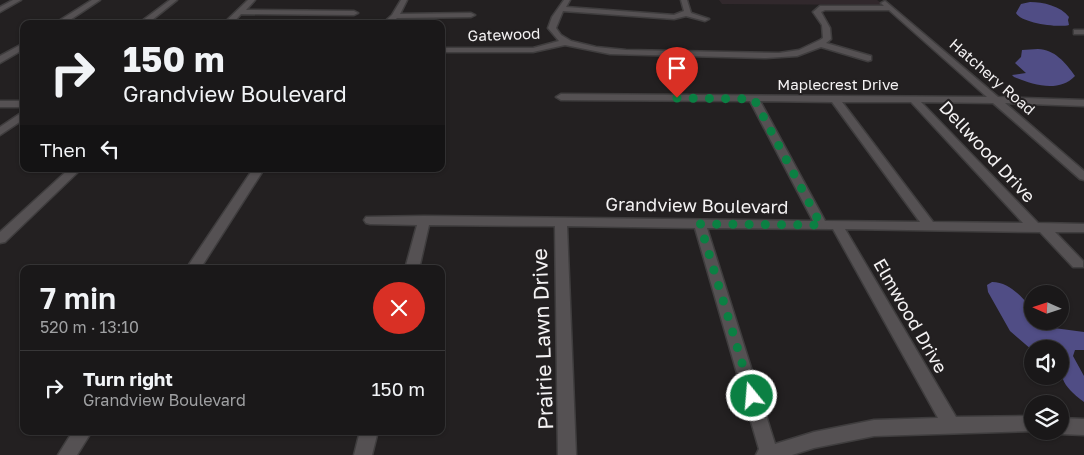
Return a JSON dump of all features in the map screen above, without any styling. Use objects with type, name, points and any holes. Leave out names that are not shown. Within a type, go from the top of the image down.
[{"type":"street","points":[[0,10],[18,0]]},
{"type":"street","points":[[64,20],[97,0]]},
{"type":"street","points":[[147,20],[174,0]]},
{"type":"street","points":[[230,20],[252,0]]},
{"type":"street","points":[[390,20],[404,0]]},
{"type":"street","points":[[567,0],[556,17],[552,28],[560,38],[567,42],[585,47],[609,50],[759,55],[793,54],[811,50],[827,40],[828,34],[825,22],[817,12],[819,10],[829,8],[890,8]]},
{"type":"street","points":[[684,0],[688,9],[686,14]]},
{"type":"street","name":"Hatchery Road","points":[[881,0],[1084,177]]},
{"type":"street","points":[[562,9],[665,17],[686,14],[705,19]]},
{"type":"street","points":[[239,12],[354,13]]},
{"type":"street","points":[[395,16],[471,15]]},
{"type":"street","name":"Gatewood","points":[[445,50],[533,50],[567,42]]},
{"type":"street","points":[[820,44],[868,58]]},
{"type":"street","points":[[0,60],[20,48]]},
{"type":"street","name":"Maplecrest Drive","points":[[561,97],[1034,100],[1084,103]]},
{"type":"street","points":[[754,99],[821,225]]},
{"type":"street","points":[[835,100],[929,226]]},
{"type":"street","name":"Dellwood Drive","points":[[914,100],[1078,264]]},
{"type":"street","points":[[0,104],[20,104]]},
{"type":"street","points":[[0,132],[20,117]]},
{"type":"street","points":[[0,239],[72,172]]},
{"type":"street","points":[[196,265],[256,172]]},
{"type":"street","name":"Grandview Boulevard","points":[[370,220],[1084,228]]},
{"type":"street","points":[[413,265],[424,220]]},
{"type":"street","name":"Prairie Lawn Drive","points":[[561,222],[567,455]]},
{"type":"street","points":[[700,224],[767,454],[814,440],[874,428],[1024,424]]},
{"type":"street","name":"Elmwood Drive","points":[[837,226],[951,425]]},
{"type":"street","points":[[1069,426],[1084,427]]},
{"type":"street","points":[[67,455],[81,435]]},
{"type":"street","points":[[363,455],[368,435]]},
{"type":"shaded area","points":[[719,0],[877,0],[884,5],[722,4]]},
{"type":"shaded area","points":[[1030,2],[1057,7],[1069,17],[1069,25],[1040,24],[1019,17],[1016,13],[1021,4]]},
{"type":"shaded area","points":[[1038,49],[1054,54],[1064,62],[1075,76],[1069,81],[1054,86],[1037,85],[1014,77],[1012,75],[1026,73],[1015,63],[1021,57],[1022,50]]},
{"type":"shaded area","points":[[992,282],[1010,287],[1024,300],[1024,330],[1084,332],[1084,350],[1075,350],[1073,356],[1084,376],[1084,402],[1066,385],[1069,385],[1069,340],[1024,340],[1024,343],[1010,331],[988,292],[987,285]]},
{"type":"route","points":[[677,98],[754,99],[821,225],[700,224],[752,396]]}]
